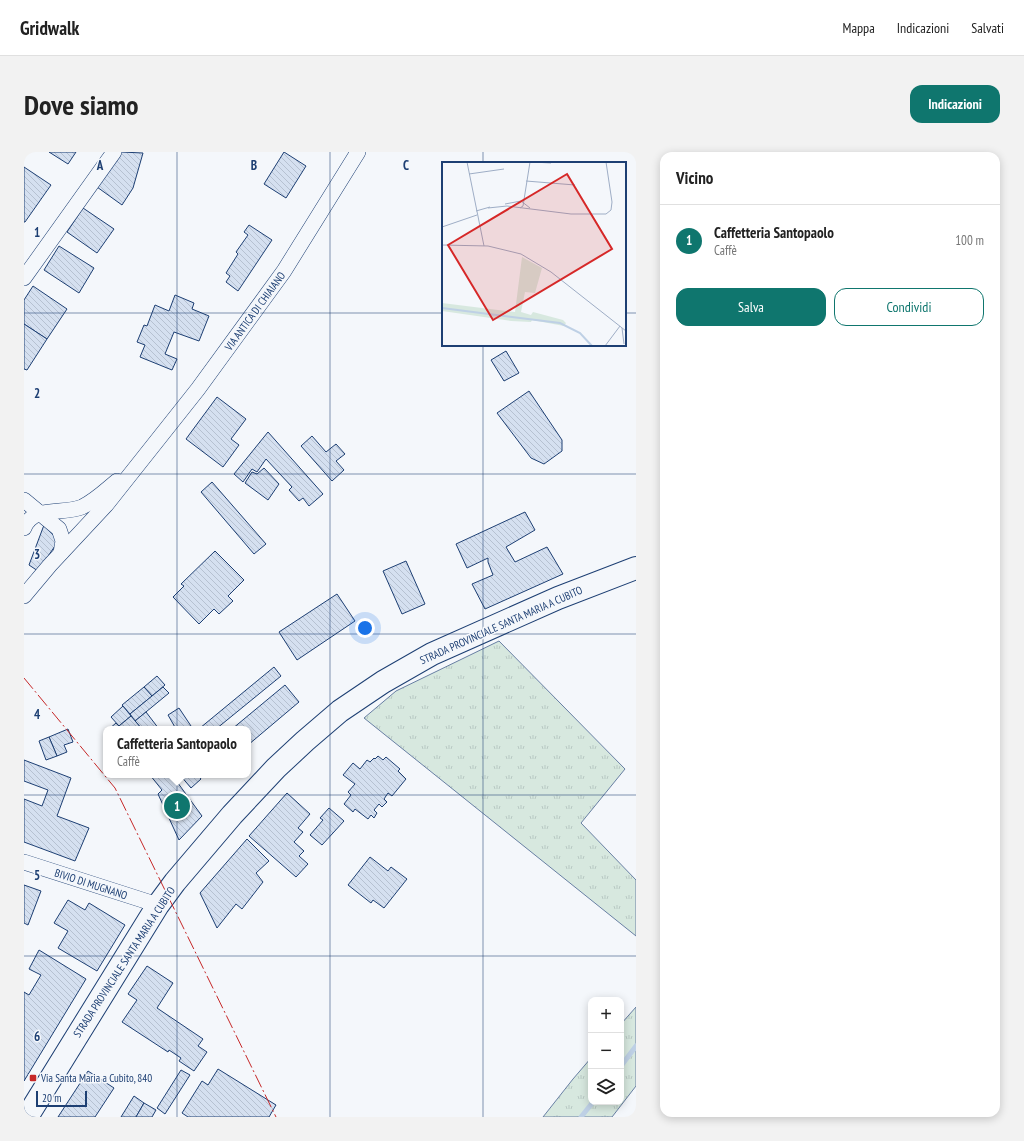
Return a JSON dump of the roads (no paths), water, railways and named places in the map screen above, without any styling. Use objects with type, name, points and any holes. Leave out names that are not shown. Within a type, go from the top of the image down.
[{"type":"main road","name":"STRADA PROVINCIALE SANTA MARIA A CUBITO","points":[[27,1117],[158,906],[175,882],[232,815],[276,768],[305,741],[340,711],[383,682],[432,654],[558,598],[636,568]]},
{"type":"street","points":[[24,278],[114,152]]},
{"type":"street","name":"VIA ANTICA DI CHIAIANO","points":[[24,596],[61,553],[106,505],[198,389],[284,271],[358,152]]},
{"type":"street","name":"VIA ANTICA DI CHIAIANO","points":[[41,513],[70,510],[82,507],[94,500],[139,462]]},
{"type":"street","points":[[24,500],[59,529],[63,541],[61,553]]},
{"type":"street","points":[[24,528],[26,523],[34,516],[41,513]]},
{"type":"street","name":"BIVIO DI MUGNANO","points":[[24,862],[158,906]]},
{"type":"waterway","points":[[624,1062],[636,1046]]},
{"type":"waterway","points":[[581,1117],[591,1105]]},
{"type":"place","name":"Caffetteria Santopaolo","points":[[177,806]]},
{"type":"place","name":"Via Santa Maria a Cubito, 840","points":[[33,1078]]}]
